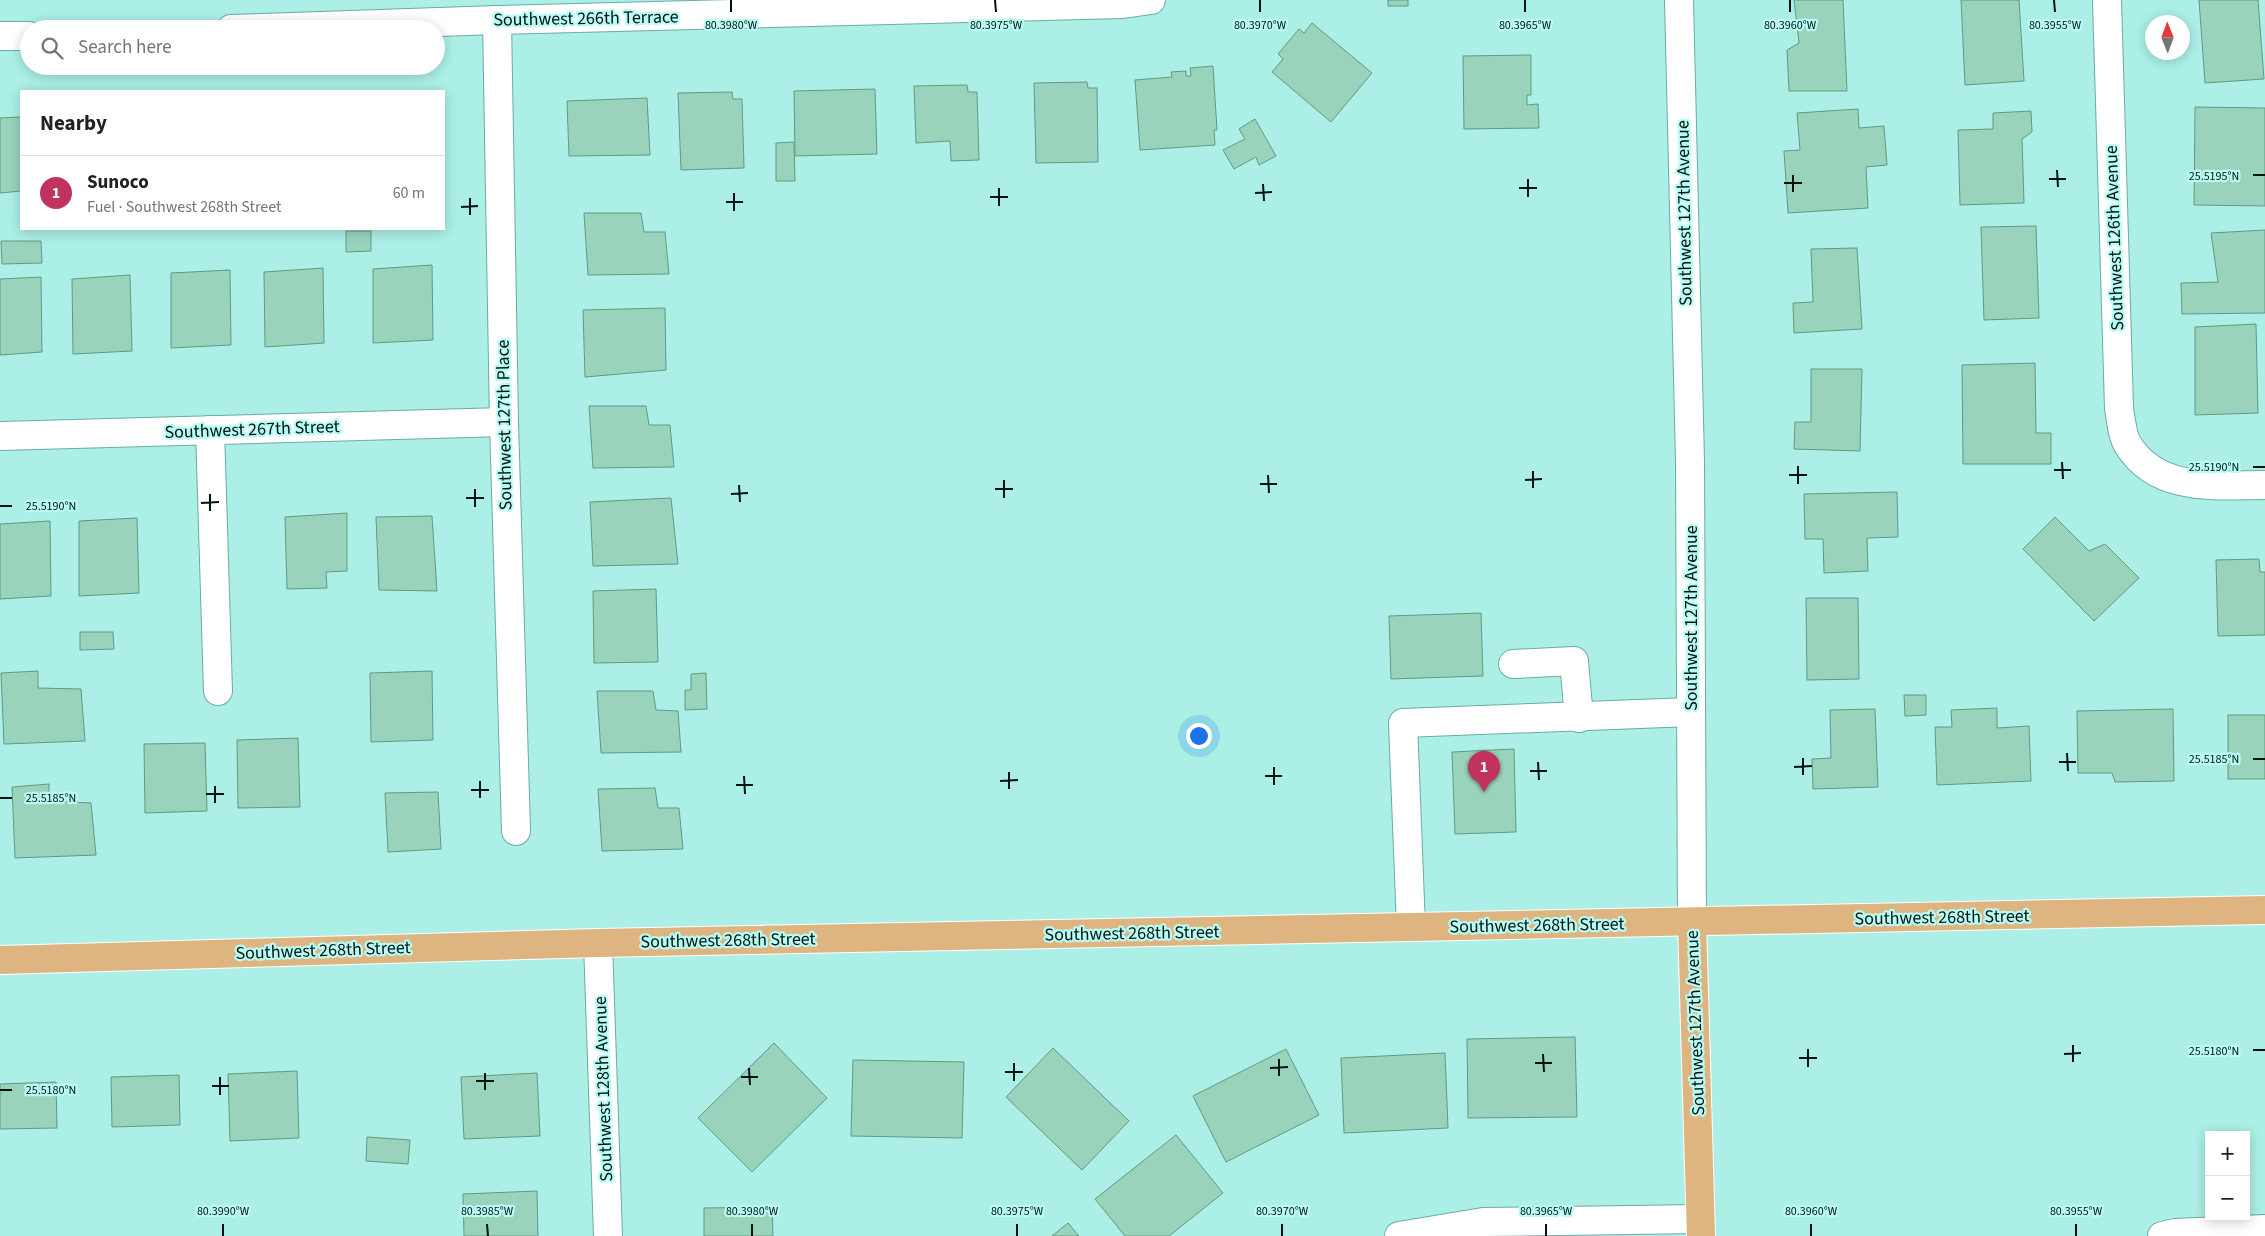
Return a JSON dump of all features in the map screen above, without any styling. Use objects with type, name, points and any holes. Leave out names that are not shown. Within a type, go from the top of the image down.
[{"type":"main road","name":"Southwest 268th Street","points":[[0,960],[598,943],[2265,910]]},
{"type":"main road","name":"Southwest 127th Avenue","points":[[1692,922],[1700,1228]]},
{"type":"street","name":"Southwest 266th Terrace","points":[[445,22],[1123,4],[1151,0]]},
{"type":"street","name":"Southwest 127th Avenue","points":[[1679,0],[1690,461],[1692,922]]},
{"type":"street","name":"Southwest 126th Avenue","points":[[2107,0],[2119,408],[2127,444],[2147,468],[2169,479],[2202,485],[2265,485]]},
{"type":"street","name":"Southwest 127th Place","points":[[497,20],[504,422],[516,831]]},
{"type":"street","points":[[0,36],[20,36]]},
{"type":"street","name":"Southwest 267th Street","points":[[0,436],[504,422]]},
{"type":"street","points":[[210,430],[218,691]]},
{"type":"street","points":[[1513,664],[1574,662],[1579,718]]},
{"type":"street","points":[[1411,928],[1403,723],[1579,718],[1691,712]]},
{"type":"street","name":"Southwest 128th Avenue","points":[[598,943],[608,1236]]},
{"type":"street","points":[[1400,1236],[1483,1222],[1700,1228]]},
{"type":"street","points":[[2162,1236],[2175,1233],[2265,1229]]},
{"type":"building","points":[[1388,0],[1408,0],[1408,6],[1388,6]]},
{"type":"building","points":[[1794,0],[1843,0],[1847,91],[1789,91],[1787,50],[1799,43]]},
{"type":"building","points":[[1961,0],[2019,0],[2024,81],[1965,85]]},
{"type":"building","points":[[2199,0],[2258,0],[2264,79],[2205,83]]},
{"type":"building","points":[[1312,23],[1372,73],[1331,122],[1272,72],[1283,59],[1278,54],[1299,29],[1304,33]]},
{"type":"building","points":[[1531,55],[1531,95],[1527,95],[1527,105],[1538,104],[1539,128],[1464,129],[1463,56]]},
{"type":"building","points":[[1213,66],[1217,130],[1214,130],[1215,145],[1140,150],[1135,80],[1172,77],[1171,72],[1186,71],[1186,76],[1191,76],[1190,68]]},
{"type":"building","points":[[1087,82],[1088,88],[1097,88],[1098,162],[1036,163],[1034,83]]},
{"type":"building","points":[[967,85],[968,92],[977,92],[979,160],[951,161],[950,141],[916,143],[914,86]]},
{"type":"building","points":[[875,89],[877,154],[795,156],[794,91]]},
{"type":"building","points":[[732,92],[733,99],[742,99],[744,168],[681,170],[678,93]]},
{"type":"building","points":[[647,98],[650,155],[569,156],[567,101]]},
{"type":"building","points":[[2195,107],[2265,108],[2265,206],[2194,205]]},
{"type":"building","points":[[1858,109],[1859,128],[1884,126],[1887,165],[1866,167],[1868,208],[1788,213],[1784,151],[1800,150],[1797,113]]},
{"type":"building","points":[[2031,111],[2032,132],[2022,139],[2024,203],[1960,205],[1958,130],[1993,129],[1993,113]]},
{"type":"building","points":[[20,117],[20,191],[0,193],[0,118]]},
{"type":"building","points":[[1255,119],[1276,156],[1259,165],[1256,157],[1234,169],[1223,150],[1245,139],[1239,129]]},
{"type":"building","points":[[794,142],[795,181],[776,181],[776,143]]},
{"type":"building","points":[[584,213],[641,213],[644,232],[665,232],[669,274],[588,275]]},
{"type":"building","points":[[2036,226],[2039,318],[1984,320],[1981,227]]},
{"type":"building","points":[[2265,230],[2265,313],[2182,314],[2181,283],[2218,282],[2211,233]]},
{"type":"building","points":[[346,231],[371,231],[371,251],[346,252]]},
{"type":"building","points":[[1,241],[41,241],[42,263],[2,264]]},
{"type":"building","points":[[1857,248],[1862,329],[1794,333],[1793,303],[1813,302],[1811,249]]},
{"type":"building","points":[[432,265],[433,340],[373,343],[373,269]]},
{"type":"building","points":[[323,268],[324,343],[265,347],[264,272]]},
{"type":"building","points":[[230,270],[231,345],[171,348],[171,273]]},
{"type":"building","points":[[130,275],[132,351],[73,354],[72,279]]},
{"type":"building","points":[[41,277],[42,352],[0,355],[0,279]]},
{"type":"building","points":[[665,308],[666,370],[585,377],[583,310]]},
{"type":"building","points":[[2256,324],[2258,413],[2195,415],[2195,327]]},
{"type":"building","points":[[2035,363],[2036,433],[2051,433],[2051,464],[1963,464],[1962,365]]},
{"type":"building","points":[[1811,369],[1862,369],[1860,451],[1794,449],[1795,422],[1811,422]]},
{"type":"building","points":[[589,406],[646,406],[649,425],[670,425],[674,467],[593,468]]},
{"type":"building","points":[[1897,492],[1898,537],[1867,538],[1868,571],[1824,573],[1823,539],[1805,539],[1804,494]]},
{"type":"building","points":[[671,498],[678,564],[593,566],[590,502]]},
{"type":"building","points":[[347,513],[347,571],[326,572],[327,588],[287,589],[285,517]]},
{"type":"building","points":[[432,516],[437,591],[379,590],[376,517]]},
{"type":"building","points":[[2055,517],[2089,551],[2105,544],[2139,578],[2094,621],[2023,549]]},
{"type":"building","points":[[137,518],[139,593],[79,596],[79,521]]},
{"type":"building","points":[[50,521],[51,596],[0,599],[0,524]]},
{"type":"building","points":[[2259,559],[2260,572],[2265,572],[2265,635],[2218,636],[2216,560]]},
{"type":"building","points":[[656,589],[658,662],[594,663],[593,591]]},
{"type":"building","points":[[1806,598],[1858,598],[1859,679],[1807,680]]},
{"type":"building","points":[[1481,613],[1483,676],[1391,679],[1389,616]]},
{"type":"building","points":[[80,632],[113,632],[114,649],[80,650]]},
{"type":"building","points":[[38,671],[38,688],[81,689],[85,741],[4,744],[1,673]]},
{"type":"building","points":[[432,671],[433,740],[371,742],[370,673]]},
{"type":"building","points":[[706,673],[707,709],[685,710],[685,690],[691,690],[691,674]]},
{"type":"building","points":[[597,691],[653,691],[656,710],[678,711],[681,752],[601,753]]},
{"type":"building","points":[[1904,695],[1926,695],[1926,715],[1905,716]]},
{"type":"building","points":[[1997,708],[1997,728],[2029,726],[2031,781],[1937,785],[1935,727],[1952,727],[1951,710]]},
{"type":"building","points":[[1875,709],[1878,787],[1813,789],[1812,759],[1831,758],[1830,710]]},
{"type":"building","points":[[2173,709],[2174,781],[2115,782],[2112,773],[2078,773],[2077,711]]},
{"type":"building","points":[[2228,715],[2265,715],[2265,779],[2228,779]]},
{"type":"building","points":[[298,738],[300,807],[238,808],[237,740]]},
{"type":"building","points":[[205,743],[207,811],[145,813],[144,744]]},
{"type":"building","points":[[1514,749],[1516,832],[1455,834],[1452,752]]},
{"type":"building","points":[[49,784],[49,801],[91,803],[96,855],[15,858],[12,787]]},
{"type":"building","points":[[655,788],[658,808],[679,808],[683,849],[602,851],[598,789]]},
{"type":"building","points":[[438,792],[441,849],[388,852],[385,793]]},
{"type":"building","points":[[1575,1037],[1577,1117],[1468,1118],[1467,1039]]},
{"type":"building","points":[[774,1043],[827,1098],[752,1172],[698,1118]]},
{"type":"building","points":[[1053,1048],[1129,1121],[1082,1170],[1006,1097]]},
{"type":"building","points":[[1286,1049],[1319,1115],[1226,1162],[1193,1096]]},
{"type":"building","points":[[1445,1053],[1448,1128],[1344,1133],[1341,1058]]},
{"type":"building","points":[[853,1060],[964,1062],[962,1138],[851,1136]]},
{"type":"building","points":[[297,1071],[299,1138],[230,1141],[228,1074]]},
{"type":"building","points":[[537,1073],[540,1136],[464,1139],[461,1077]]},
{"type":"building","points":[[179,1075],[180,1125],[112,1127],[111,1077]]},
{"type":"building","points":[[56,1082],[57,1128],[0,1129],[0,1084]]},
{"type":"building","points":[[1176,1135],[1223,1193],[1169,1236],[1125,1236],[1095,1199]]},
{"type":"building","points":[[367,1137],[410,1140],[408,1164],[366,1161]]},
{"type":"building","points":[[537,1191],[538,1236],[464,1236],[463,1194]]},
{"type":"building","points":[[772,1207],[773,1236],[704,1236],[704,1208]]},
{"type":"building","points":[[1068,1223],[1079,1236],[1052,1236]]},
{"type":"place","name":"Sunoco","points":[[1484,792]]}]
